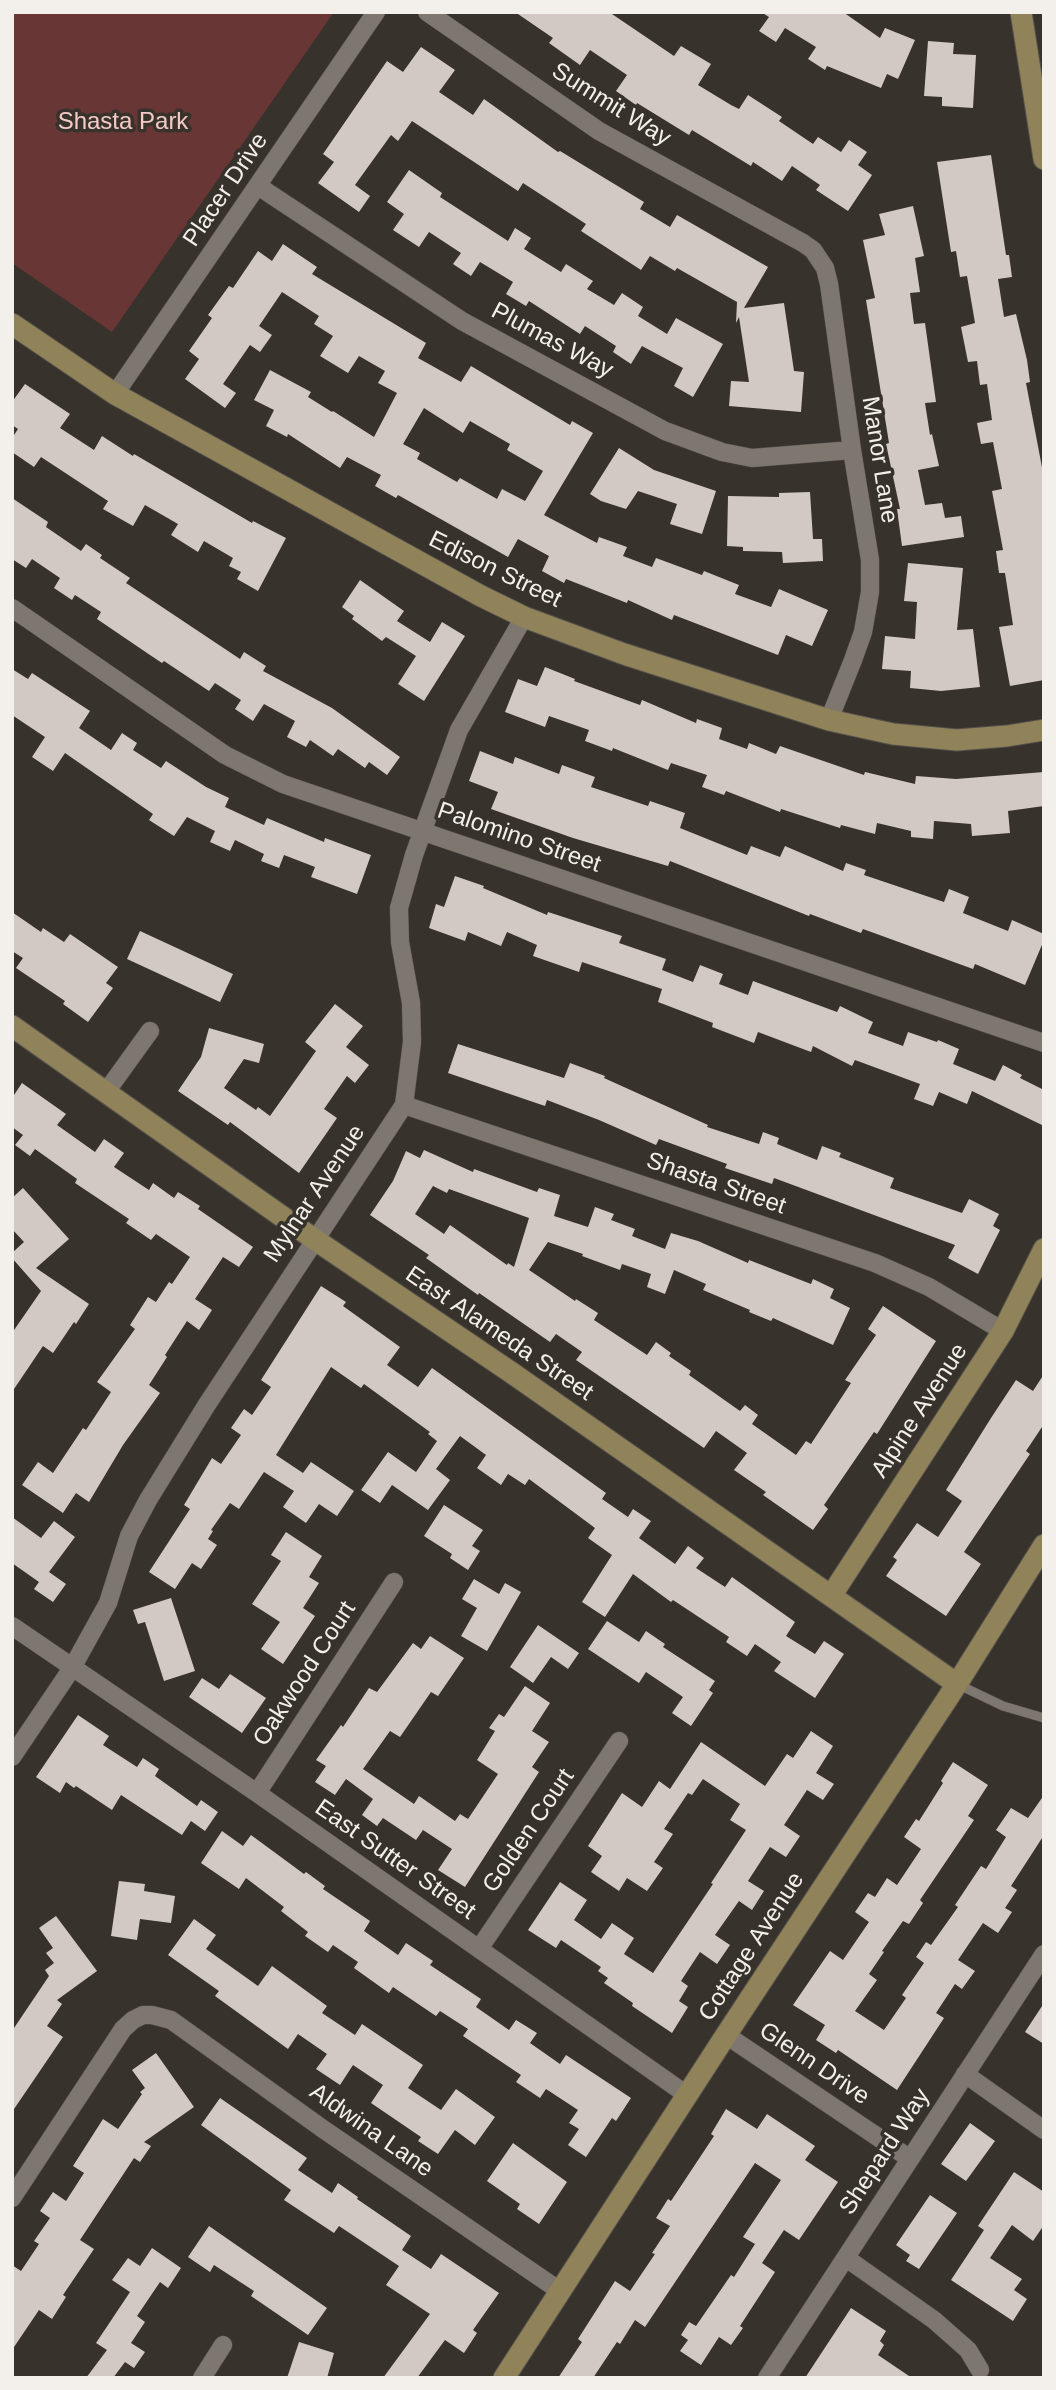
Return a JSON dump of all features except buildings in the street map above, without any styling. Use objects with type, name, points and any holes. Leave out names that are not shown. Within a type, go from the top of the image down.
[{"type":"street","name":"Placer Drive","points":[[115,394],[376,12]]},
{"type":"street","name":"Summit Way","points":[[427,12],[599,131],[775,228]]},
{"type":"street","points":[[1021,12],[1044,159]]},
{"type":"street","name":"Plumas Way","points":[[258,186],[462,321],[665,430],[722,452],[752,458],[852,450]]},
{"type":"street","name":"Manor Lane","points":[[775,228],[813,250],[825,268],[870,560],[870,592],[863,632],[829,720]]},
{"type":"street","name":"Edison Street","points":[[12,324],[115,394],[523,617],[624,654],[829,720],[893,734],[957,740],[1044,730]]},
{"type":"street","name":"Palomino Street","points":[[12,608],[225,755],[283,784],[1044,1043]]},
{"type":"street","name":"Mylnar Avenue","points":[[12,1757],[72,1668],[108,1602],[129,1536],[148,1500],[314,1239],[404,1105],[412,1042],[411,1003],[400,942],[399,908],[422,831],[459,730],[523,617]]},
{"type":"street","name":"East Alameda Street","points":[[12,1026],[314,1239],[524,1381],[957,1684]]},
{"type":"street","points":[[106,1092],[150,1031]]},
{"type":"street","name":"Shasta Street","points":[[404,1105],[875,1263],[929,1287],[1003,1331]]},
{"type":"street","name":"Alpine Avenue","points":[[831,1596],[1003,1331],[1044,1249]]},
{"type":"street","name":"Cottage Avenue","points":[[504,2378],[957,1684],[1044,1545]]},
{"type":"street","name":"Oakwood Court","points":[[257,1793],[394,1582]]},
{"type":"street","name":"East Sutter Street","points":[[12,1626],[257,1793],[687,2095]]},
{"type":"street","name":"Golden Court","points":[[480,1949],[619,1741]]},
{"type":"street","name":"Shepard Way","points":[[767,2378],[1044,1954]]},
{"type":"street","name":"Aldwina Lane","points":[[12,2198],[123,2029],[143,2015],[152,2015],[171,2020],[323,2129],[560,2291]]},
{"type":"street","name":"Glenn Drive","points":[[726,2035],[909,2158]]},
{"type":"street","points":[[965,2074],[1044,2130]]},
{"type":"street","points":[[846,2258],[934,2320],[968,2350],[980,2370]]},
{"type":"street","points":[[202,2378],[222,2345]]},
{"type":"lane","points":[[957,1684],[1003,1706],[1044,1718]]},
{"type":"green space","name":"Shasta Park","points":[[12,12],[334,12],[112,332],[12,263]]}]
